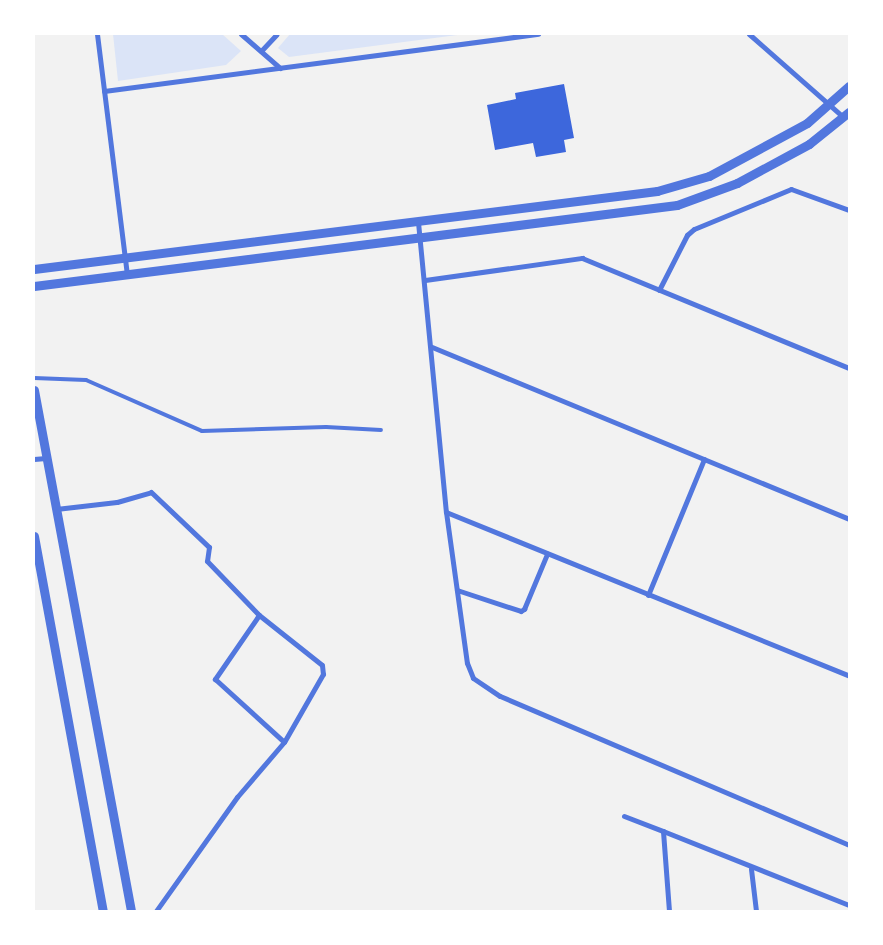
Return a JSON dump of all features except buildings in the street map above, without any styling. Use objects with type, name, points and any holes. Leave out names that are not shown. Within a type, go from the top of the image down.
[{"type":"street","points":[[97,34],[127,275]]},
{"type":"street","points":[[241,34],[280,68]]},
{"type":"street","points":[[261,51],[277,34]]},
{"type":"street","points":[[104,91],[538,34]]},
{"type":"street","points":[[34,286],[677,205],[737,183],[809,144],[846,114],[829,104],[749,34]]},
{"type":"street","points":[[34,269],[657,191],[709,176],[807,123],[849,86]]},
{"type":"street","points":[[659,290],[687,235],[694,229],[791,188],[849,210]]},
{"type":"street","points":[[418,222],[432,347],[446,512],[466,663],[473,678],[486,688],[849,845]]},
{"type":"street","points":[[425,280],[582,258],[849,368]]},
{"type":"street","points":[[432,347],[849,518]]},
{"type":"street","points":[[34,390],[131,911]]},
{"type":"street","points":[[34,459],[46,458]]},
{"type":"street","points":[[648,594],[704,459]]},
{"type":"street","points":[[56,509],[117,502],[151,492],[209,547],[207,561],[259,615],[317,660],[323,669],[284,742],[237,797],[156,911]]},
{"type":"street","points":[[446,512],[849,676]]},
{"type":"street","points":[[34,536],[102,911]]},
{"type":"street","points":[[457,590],[521,610],[524,609],[546,554]]},
{"type":"street","points":[[259,615],[214,679],[284,742]]},
{"type":"street","points":[[624,816],[751,869],[849,905]]},
{"type":"street","points":[[663,831],[669,911]]},
{"type":"street","points":[[751,869],[756,911]]},
{"type":"lane","points":[[34,378],[86,380],[202,431],[326,427],[380,430]]},
{"type":"shaded area","points":[[113,34],[222,34],[241,51],[226,65],[118,81]]},
{"type":"shaded area","points":[[290,34],[465,34],[289,57],[278,48]]}]
